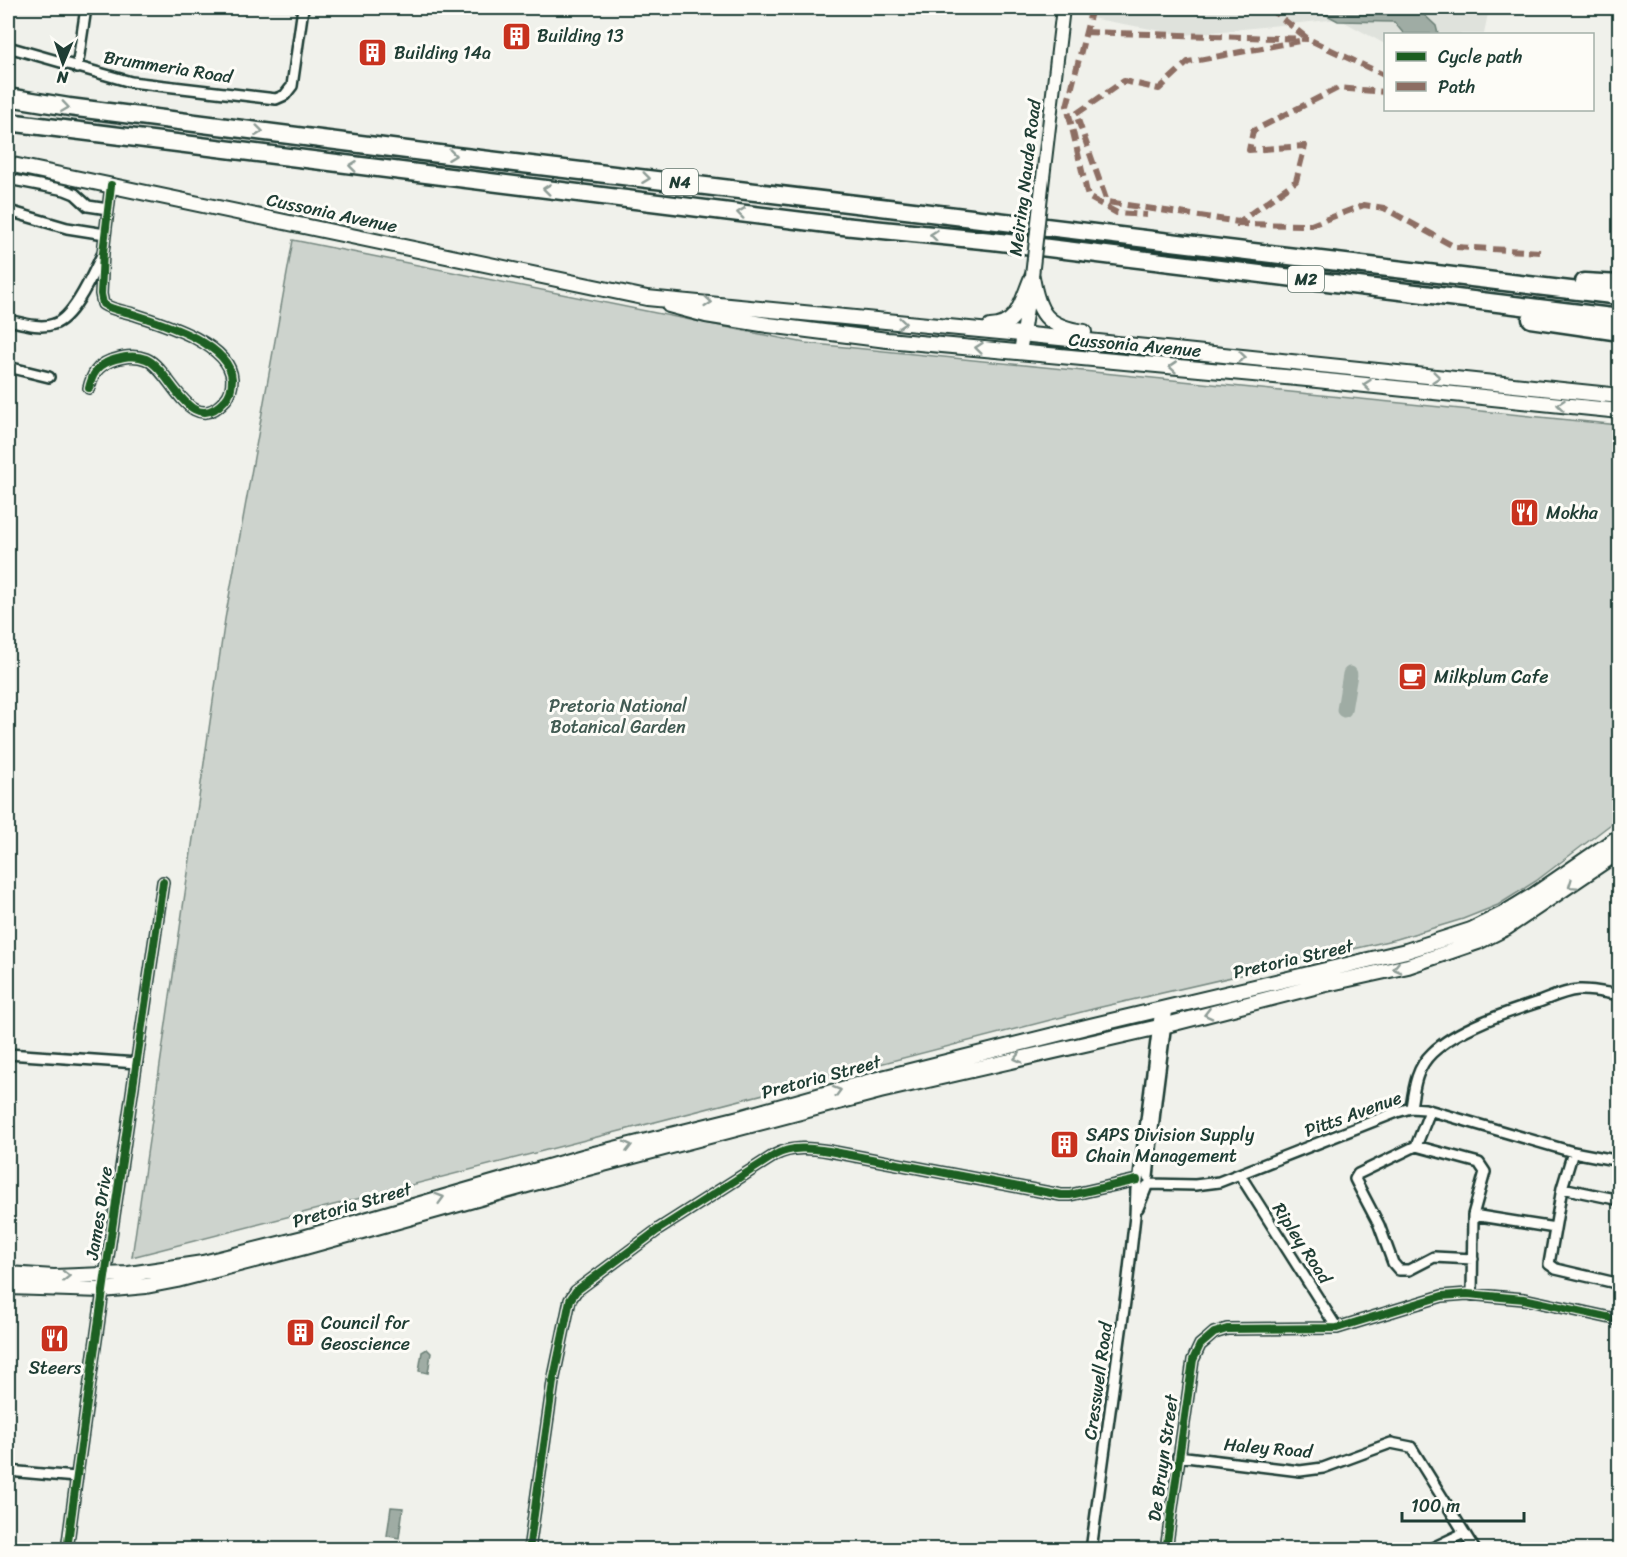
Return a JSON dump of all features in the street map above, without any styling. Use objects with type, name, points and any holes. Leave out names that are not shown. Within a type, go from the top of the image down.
[{"type":"highway","name":"N4","points":[[8,97],[152,118],[1352,264]]},
{"type":"highway","name":"N4","points":[[8,122],[831,225],[992,241]]},
{"type":"highway","points":[[992,241],[1065,256],[1326,289],[1620,332]]},
{"type":"highway","name":"M2","points":[[992,241],[1620,318]]},
{"type":"highway","points":[[1352,264],[1620,284]]},
{"type":"highway","points":[[1352,264],[1620,296]]},
{"type":"main road","name":"Cussonia Avenue","points":[[8,164],[650,298],[695,312],[768,325],[887,340],[1620,411]]},
{"type":"main road","points":[[958,327],[999,326],[1007,323],[1017,312],[1032,276]]},
{"type":"main road","points":[[1032,276],[1038,306],[1054,324],[1071,330],[1128,339],[1145,347]]},
{"type":"main road","name":"Cussonia Avenue","points":[[650,298],[958,327],[1620,396]]},
{"type":"main road","name":"Pretoria Street","points":[[8,1274],[54,1277],[152,1272],[214,1260],[303,1238],[586,1156],[743,1117],[878,1079],[1406,951],[1471,930],[1503,914],[1620,836]]},
{"type":"main road","name":"Pretoria Street","points":[[8,1287],[102,1290],[146,1286],[177,1280],[880,1091],[1408,966],[1478,942],[1506,928],[1542,906],[1620,851]]},
{"type":"street","points":[[77,68],[86,8]]},
{"type":"street","name":"Brummeria Road","points":[[8,47],[131,82],[276,99],[288,92],[293,83],[303,8]]},
{"type":"street","name":"Meiring Naude Road","points":[[1020,353],[1032,276],[1063,8]]},
{"type":"street","points":[[8,179],[66,190],[75,194],[88,206],[108,209]]},
{"type":"street","points":[[89,388],[93,374],[101,365],[134,356],[147,359],[157,367],[178,395],[197,411],[207,411],[221,404],[228,397],[232,385],[231,372],[224,361],[207,345],[179,331],[103,304],[101,294],[103,253],[111,185]]},
{"type":"street","points":[[9,211],[67,228],[105,234]]},
{"type":"street","points":[[8,320],[42,326],[56,324],[68,314],[103,253]]},
{"type":"street","points":[[8,367],[49,377]]},
{"type":"street","name":"James Drive","points":[[67,1550],[104,1275],[119,1187],[162,882]]},
{"type":"street","points":[[1411,1108],[1416,1079],[1431,1053],[1469,1030],[1492,1018],[1568,992],[1581,990],[1620,995]]},
{"type":"street","name":"Cresswell Road","points":[[1092,1550],[1136,1216],[1136,1189],[1144,1181],[1156,1101],[1164,1008]]},
{"type":"street","points":[[8,1054],[137,1063]]},
{"type":"street","name":"Pitts Avenue","points":[[1144,1181],[1162,1181],[1170,1185],[1208,1184],[1240,1175],[1411,1108],[1430,1111],[1573,1152],[1620,1161]]},
{"type":"street","points":[[1416,1146],[1430,1111]]},
{"type":"street","points":[[1472,1295],[1473,1259],[1473,1215],[1485,1172],[1483,1166],[1416,1146],[1358,1174],[1355,1179],[1378,1225],[1393,1263],[1402,1272],[1434,1257],[1473,1259]]},
{"type":"street","points":[[530,1550],[552,1382],[570,1300],[576,1291],[659,1228],[775,1155],[784,1150],[799,1148],[829,1150],[1070,1196],[1144,1181]]},
{"type":"street","points":[[1573,1152],[1562,1188],[1550,1266],[1620,1284]]},
{"type":"street","name":"Ripley Road","points":[[1240,1175],[1337,1328]]},
{"type":"street","points":[[1562,1188],[1620,1200]]},
{"type":"street","points":[[1473,1215],[1555,1228]]},
{"type":"street","name":"De Bruyn Street","points":[[1166,1550],[1193,1360],[1200,1345],[1220,1331],[1236,1328],[1337,1328],[1442,1296],[1472,1295],[1524,1299],[1620,1320]]},
{"type":"street","name":"Haley Road","points":[[1178,1456],[1300,1471],[1323,1468],[1384,1445],[1397,1443],[1411,1447],[1464,1533]]},
{"type":"street","points":[[8,1471],[76,1477]]},
{"type":"street","points":[[1428,1550],[1464,1533],[1474,1550]]},
{"type":"shaded area","points":[[1086,8],[1489,8],[1484,33],[1384,33],[1384,43],[1339,19],[1184,35],[1085,17]]},
{"type":"shaded area","points":[[1314,8],[1417,8],[1436,26],[1438,33],[1403,33],[1394,22],[1338,21]]},
{"type":"shaded area","points":[[427,1349],[431,1353],[428,1373],[419,1371],[422,1352]]},
{"type":"shaded area","points":[[391,1507],[403,1508],[399,1538],[387,1536]]},
{"type":"green space","name":"Pretoria National Botanical Garden","points":[[293,240],[805,343],[1619,425],[1619,818],[1536,881],[1498,905],[1463,919],[1397,939],[1097,1008],[132,1257],[225,619]]},
{"type":"waterway","points":[[1344,710],[1350,674]]},
{"type":"marked path","points":[[1092,8],[1067,106],[1088,197],[1117,213],[1147,215]]},
{"type":"marked path","points":[[1269,8],[1308,39],[1384,75]]},
{"type":"marked path","points":[[1085,32],[1308,39]]},
{"type":"marked path","points":[[1299,41],[1188,62],[1159,89],[1124,81],[1076,114],[1107,202],[1239,222],[1296,181],[1305,146],[1249,150],[1253,131],[1338,88],[1384,92]]},
{"type":"marked path","points":[[1236,224],[1311,225],[1364,205],[1384,208],[1455,247],[1542,252]]},
{"type":"cycle path","points":[[89,388],[98,368],[105,363],[132,356],[142,357],[155,365],[182,398],[191,407],[201,412],[213,410],[225,400],[232,385],[228,366],[220,355],[207,345],[176,329],[103,304],[101,294],[103,253],[111,185]]},
{"type":"cycle path","points":[[67,1550],[163,882]]},
{"type":"cycle path","points":[[529,1550],[553,1382],[570,1300],[576,1291],[659,1229],[775,1155],[795,1149],[822,1150],[1061,1195],[1137,1180]]},
{"type":"cycle path","points":[[1166,1550],[1193,1360],[1200,1345],[1214,1333],[1227,1329],[1337,1328],[1442,1296],[1467,1294],[1524,1299],[1620,1320]]},
{"type":"place","name":"Building 13","points":[[516,36]]},
{"type":"place","name":"Building 14a","points":[[373,53]]},
{"type":"place","name":"Mokha","points":[[1525,513]]},
{"type":"place","name":"Milkplum Cafe","points":[[1413,677]]},
{"type":"place","name":"SAPS Division Supply Chain Management","points":[[1065,1145]]},
{"type":"place","name":"Council for Geoscience","points":[[300,1333]]},
{"type":"place","name":"Steers","points":[[55,1339]]}]
